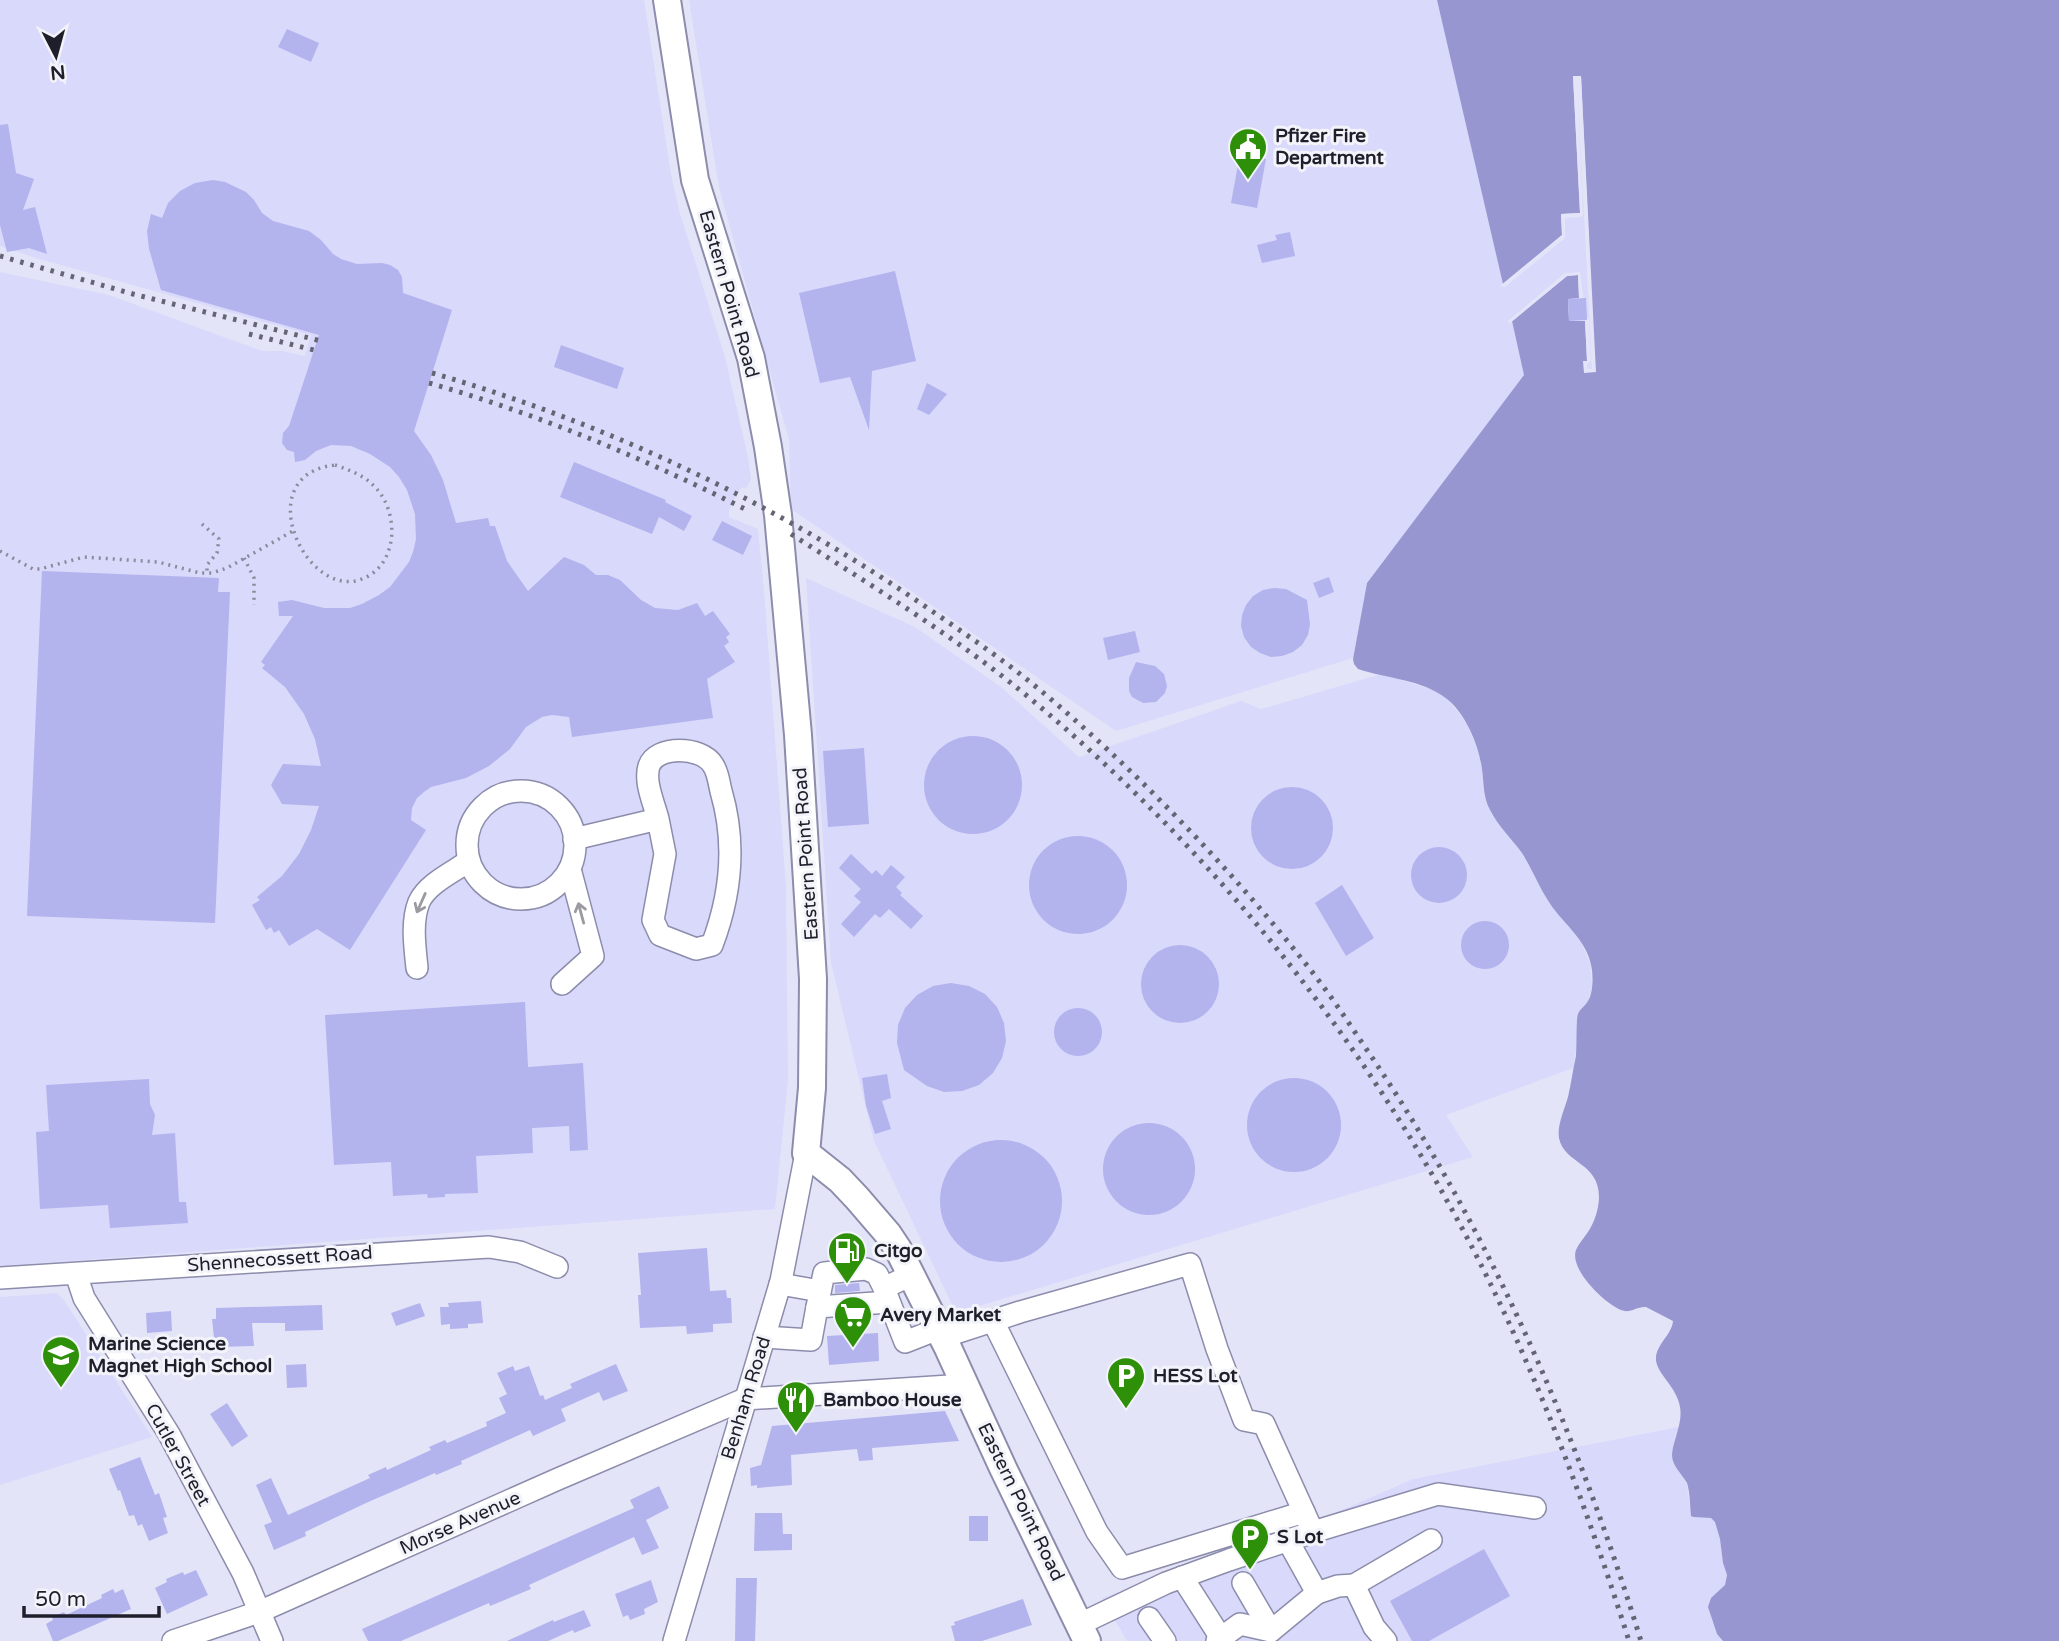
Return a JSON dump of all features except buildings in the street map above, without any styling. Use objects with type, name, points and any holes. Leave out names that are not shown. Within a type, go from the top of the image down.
[{"type":"main road","name":"Eastern Point Road","points":[[667,0],[695,180],[751,358],[778,515],[798,735],[813,979],[812,1088],[806,1153],[840,1180],[871,1213],[898,1249],[1084,1633]]},
{"type":"street","points":[[690,750],[704,755],[714,765],[724,799],[731,859],[729,882],[712,945],[696,949],[660,935],[653,920],[665,854],[657,819],[647,775],[650,762],[660,754],[690,750]]},
{"type":"street","points":[[507,793],[541,795],[556,804],[567,817],[574,839],[575,852],[570,869],[559,884],[544,894],[526,899],[508,898],[491,890],[477,878],[469,861],[467,844],[470,827],[478,812],[491,800],[507,793]]},
{"type":"street","points":[[574,839],[657,819]]},
{"type":"street","points":[[417,968],[415,920],[419,902],[430,887],[469,861]]},
{"type":"street","points":[[562,984],[593,956],[570,869]]},
{"type":"street","name":"Benham Road","points":[[674,1641],[780,1284],[806,1153]]},
{"type":"street","name":"Shennecossett Road","points":[[0,1278],[489,1247],[520,1252],[557,1267]]},
{"type":"street","points":[[764,1337],[811,1340],[824,1273],[866,1269],[877,1274],[905,1342],[993,1321],[1190,1264],[1217,1349],[1244,1420],[1264,1424],[1313,1532]]},
{"type":"street","name":"Cutler Street","points":[[76,1274],[85,1298],[169,1434],[243,1573],[272,1641]]},
{"type":"street","points":[[780,1284],[818,1299],[886,1295],[911,1275]]},
{"type":"street","points":[[993,1321],[1097,1532],[1122,1568],[1304,1511]]},
{"type":"street","name":"Morse Avenue","points":[[173,1641],[260,1612],[745,1399],[965,1385]]},
{"type":"street","points":[[1084,1633],[1182,1577],[1313,1532],[1438,1494],[1535,1508]]},
{"type":"street","points":[[1271,1631],[1317,1593],[1338,1586],[1354,1586],[1431,1539]]},
{"type":"street","points":[[1288,1541],[1317,1593]]},
{"type":"street","points":[[1182,1577],[1219,1640],[1240,1624],[1271,1631]]},
{"type":"street","points":[[1243,1583],[1271,1631]]},
{"type":"street","points":[[1354,1586],[1374,1626],[1386,1641]]},
{"type":"street","points":[[1149,1618],[1165,1641]]},
{"type":"path","points":[[335,465],[375,486],[389,515],[391,544],[388,557],[379,569],[366,578],[355,581],[340,580],[327,576],[316,567],[298,544],[293,531],[292,503],[296,487],[314,470],[335,465]]},
{"type":"path","points":[[202,524],[219,539],[217,553],[207,565],[207,573]]},
{"type":"path","points":[[0,551],[33,569],[84,557],[158,562],[212,573],[227,568],[293,531]]},
{"type":"path","points":[[244,558],[254,578],[254,605]]},
{"type":"shaded area","points":[[0,0],[644,0],[679,210],[725,357],[748,457],[751,479],[746,489],[742,487],[737,494],[729,517],[758,529],[786,887],[788,1080],[775,1209],[0,1266],[0,272],[109,295],[262,351],[282,351],[305,356],[311,335],[0,246]]},
{"type":"shaded area","points":[[689,0],[1437,0],[1503,283],[1573,76],[1581,76],[1596,372],[1584,373],[1512,321],[1524,375],[1367,583],[1353,658],[1116,731],[791,509],[789,440],[719,188]]},
{"type":"shaded area","points":[[806,578],[915,627],[1001,687],[1079,757],[1241,701],[1261,709],[1381,674],[1431,689],[1448,699],[1467,724],[1478,751],[1484,795],[1491,813],[1522,853],[1556,912],[1579,937],[1590,963],[1592,987],[1588,1001],[1577,1018],[1577,1046],[1573,1068],[1446,1115],[1473,1157],[956,1313],[874,1141],[831,963]]},
{"type":"shaded area","name":"Marine Science Magnet High School","points":[[57,1293],[152,1437],[0,1485],[0,1297]]},
{"type":"shaded area","points":[[1679,1427],[1674,1440],[1673,1461],[1687,1485],[1691,1516],[1711,1518],[1715,1522],[1720,1539],[1727,1575],[1722,1590],[1711,1598],[1711,1618],[1723,1641],[1127,1641],[1102,1598],[1287,1534],[1413,1479]]},
{"type":"water","points":[[1437,0],[2059,0],[2059,1641],[1723,1641],[1717,1634],[1708,1607],[1711,1598],[1725,1585],[1727,1575],[1720,1539],[1715,1522],[1711,1518],[1691,1516],[1687,1483],[1672,1459],[1680,1407],[1656,1360],[1658,1350],[1673,1321],[1646,1307],[1627,1311],[1614,1306],[1590,1285],[1575,1258],[1577,1247],[1596,1216],[1599,1197],[1593,1177],[1562,1147],[1559,1133],[1576,1056],[1577,1017],[1592,990],[1590,961],[1579,938],[1552,906],[1522,853],[1490,810],[1478,750],[1454,705],[1427,687],[1358,669],[1353,659],[1367,583],[1524,375],[1512,321],[1567,276],[1578,275],[1579,298],[1569,320],[1585,320],[1587,361],[1584,372],[1595,372],[1581,76],[1573,76],[1580,213],[1561,214],[1562,235],[1503,284]]},
{"type":"pier","points":[[1573,76],[1581,76],[1596,372],[1584,373],[1583,361],[1587,361],[1585,321],[1569,321],[1568,299],[1579,298],[1578,275],[1567,276],[1509,324],[1508,321],[1565,273],[1580,272],[1586,317],[1589,319],[1591,361],[1587,369],[1592,369],[1577,79],[1583,215],[1565,218],[1565,238],[1505,287],[1500,286],[1562,235],[1561,214],[1580,213]]},
{"type":"railway","points":[[0,256],[133,294],[321,341]]},
{"type":"railway","points":[[249,334],[318,351]]},
{"type":"railway","points":[[432,373],[498,393],[627,442],[752,502],[812,535],[929,609],[1027,679],[1112,754],[1182,822],[1248,894],[1324,988],[1367,1050],[1453,1189],[1491,1262],[1559,1410],[1616,1563],[1641,1641]]},
{"type":"railway","points":[[429,383],[590,438],[745,509]]},
{"type":"railway","points":[[791,534],[979,658],[1100,760],[1217,878],[1322,1007],[1415,1145],[1483,1268],[1553,1425],[1593,1532],[1629,1641]]},
{"type":"place","name":"Pfizer Fire Department","points":[[1248,181]]},
{"type":"place","name":"Citgo","points":[[847,1285]]},
{"type":"place","name":"Avery Market","points":[[853,1349]]},
{"type":"place","name":"Marine Science Magnet High School","points":[[61,1389]]},
{"type":"place","name":"HESS Lot","points":[[1126,1410]]},
{"type":"place","name":"Bamboo House","points":[[796,1434]]},
{"type":"place","name":"S Lot","points":[[1250,1571]]}]
